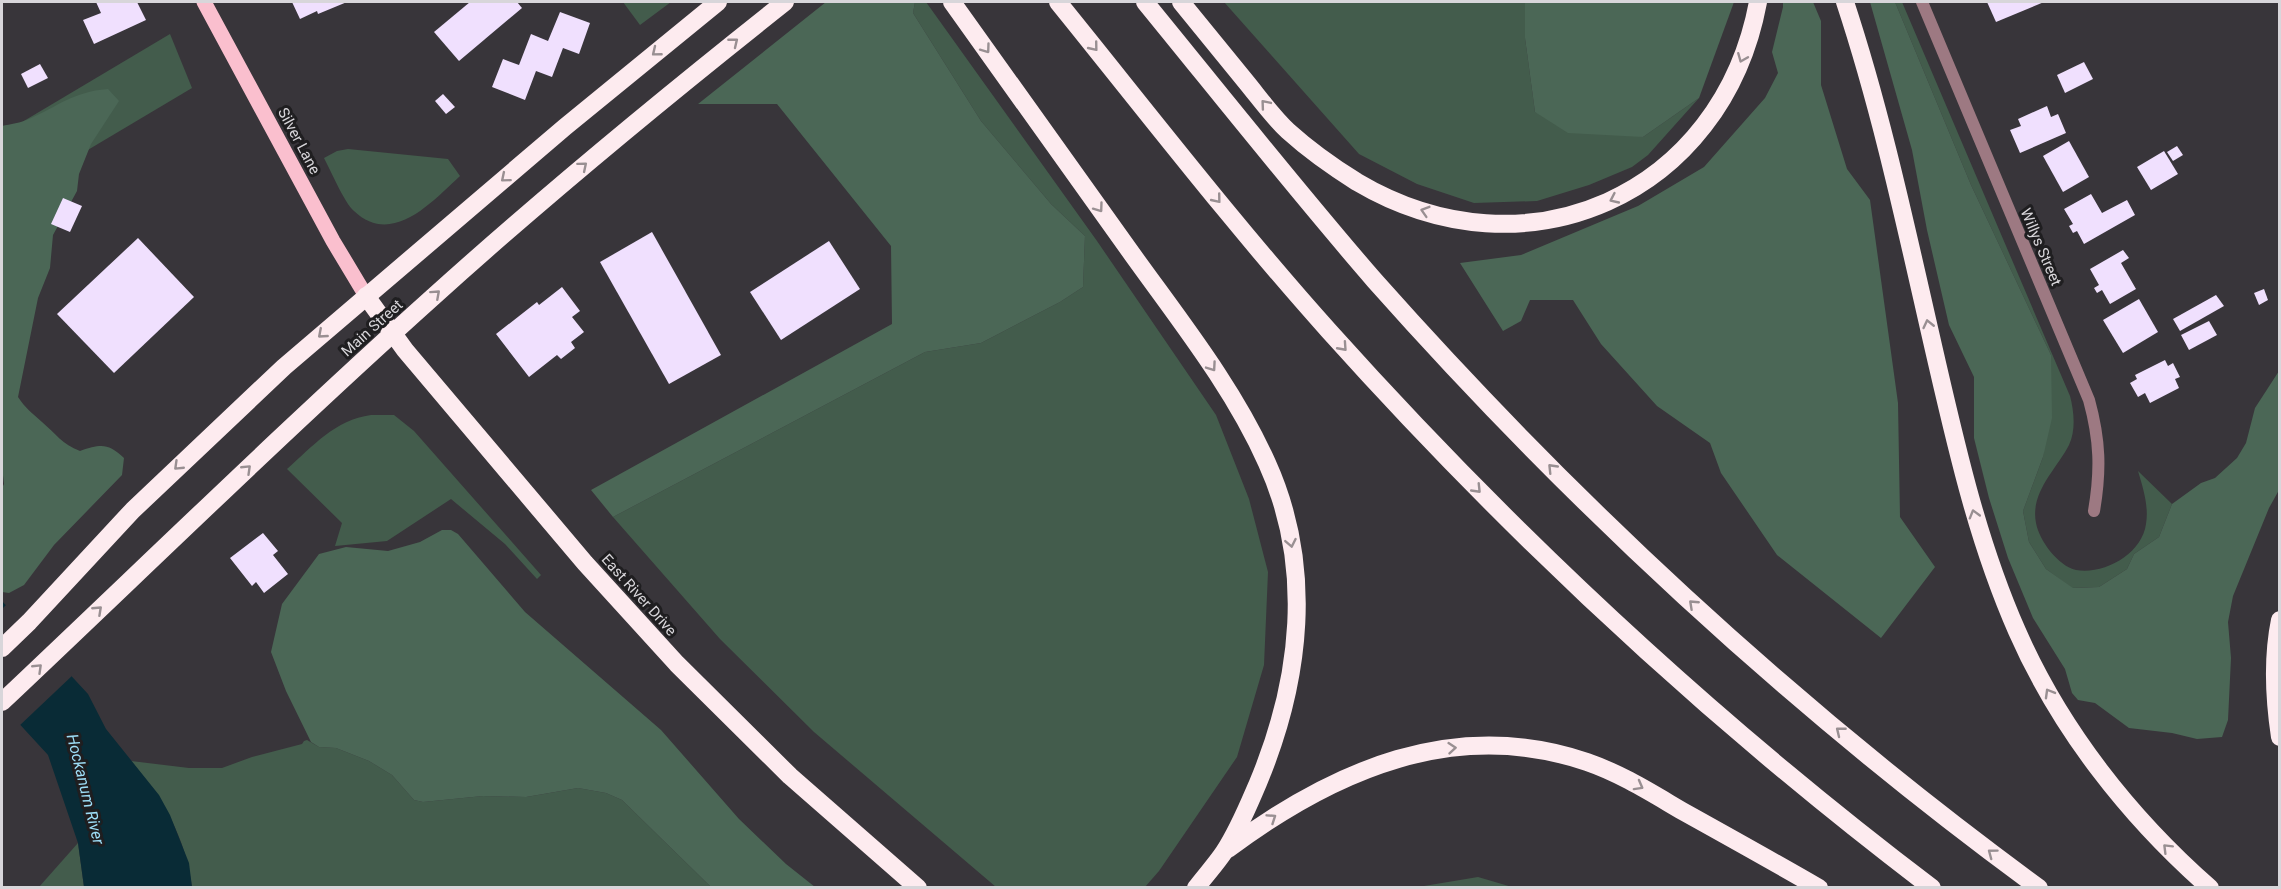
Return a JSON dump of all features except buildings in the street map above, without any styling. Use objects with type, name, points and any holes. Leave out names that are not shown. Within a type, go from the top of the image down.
[{"type":"highway","name":"Main Street","points":[[2,648],[29,622],[111,532],[272,378],[597,100],[718,2]]},
{"type":"highway","name":"Main Street","points":[[2,702],[393,333],[545,198],[785,2]]},
{"type":"highway","points":[[952,2],[1216,373],[1256,440],[1280,495],[1292,544],[1297,583],[1297,628],[1291,676],[1279,723],[1262,772],[1224,852],[1196,888]]},
{"type":"highway","points":[[1058,2],[1283,279],[1379,387],[1487,499],[1594,603],[1722,718],[1811,793],[1932,888]]},
{"type":"highway","points":[[1145,2],[1348,249],[1470,383],[1574,491],[1698,609],[1800,698],[1906,785],[2039,888]]},
{"type":"highway","points":[[1181,2],[1286,129],[1334,167],[1359,183],[1416,209],[1465,222],[1503,224],[1546,219],[1597,206],[1630,191],[1669,163],[1707,122],[1723,97],[1746,49],[1758,2]]},
{"type":"highway","points":[[1845,2],[1861,50],[1882,129],[1964,477],[1999,588],[2031,660],[2054,703],[2080,742],[2143,823],[2210,888]]},
{"type":"highway","name":"East River Drive","points":[[366,296],[393,333],[585,563],[677,664],[774,762],[918,888]]},
{"type":"highway","points":[[2280,620],[2274,662],[2274,691],[2280,737]]},
{"type":"highway","points":[[1224,852],[1292,805],[1372,766],[1438,749],[1506,746],[1566,756],[1615,774],[1819,888]]},
{"type":"main road","name":"Silver Lane","points":[[204,2],[333,241],[366,296]]},
{"type":"street","name":"Willys Street","points":[[1922,2],[2090,400],[2100,450],[2094,512]]},
{"type":"green space","points":[[623,2],[671,2],[640,25]]},
{"type":"green space","points":[[826,2],[915,2],[913,13],[981,121],[1051,204],[1085,236],[1083,287],[1060,302],[981,343],[925,352],[613,517],[591,490],[892,324],[891,246],[777,104],[698,104]]},
{"type":"green space","points":[[915,2],[926,2],[1097,241],[1216,415],[1249,499],[1268,572],[1264,665],[1237,757],[1159,871],[1145,887],[996,887],[814,732],[720,639],[613,517],[925,352],[981,343],[1060,302],[1083,287],[1085,236],[1051,204],[981,121],[913,13]]},
{"type":"green space","points":[[1224,2],[1525,2],[1525,38],[1535,112],[1643,137],[1699,98],[1648,155],[1632,167],[1589,185],[1537,201],[1474,203],[1417,184],[1359,154]]},
{"type":"green space","points":[[1525,2],[1734,2],[1699,98],[1643,137],[1568,133],[1535,112],[1525,38]]},
{"type":"green space","points":[[1783,2],[1813,2],[1821,21],[1821,85],[1847,169],[1870,200],[1898,403],[1900,517],[1935,567],[1881,638],[1777,555],[1721,473],[1710,443],[1657,406],[1601,344],[1573,300],[1530,300],[1521,321],[1503,331],[1460,263],[1521,255],[1638,206],[1704,167],[1765,98],[1778,73],[1772,52]]},
{"type":"green space","points":[[1870,2],[1895,2],[1971,185],[2051,355],[2052,418],[2043,457],[2023,511],[2029,542],[2046,569],[2073,588],[2099,587],[2127,569],[2134,554],[2159,537],[2172,504],[2201,483],[2215,478],[2237,458],[2246,443],[2255,408],[2279,371],[2279,490],[2269,508],[2233,596],[2228,622],[2231,658],[2228,720],[2222,737],[2197,739],[2172,733],[2129,728],[2095,703],[2078,700],[2072,693],[2065,669],[2033,618],[2008,558],[1989,498],[1974,438],[1974,377],[1949,325],[1927,230],[1912,150]]},
{"type":"green space","points":[[1895,2],[1902,2],[2070,396],[2074,420],[2073,433],[2069,445],[2045,482],[2037,501],[2036,523],[2041,537],[2056,558],[2069,568],[2087,571],[2098,569],[2120,560],[2137,545],[2143,535],[2147,511],[2138,471],[2172,504],[2159,537],[2134,554],[2127,569],[2099,587],[2072,588],[2046,569],[2029,542],[2023,511],[2043,457],[2051,355],[1971,185]]},
{"type":"green space","points":[[170,34],[192,88],[2,201],[2,134]]},
{"type":"green space","points":[[108,89],[119,101],[91,144],[79,174],[77,191],[53,235],[50,268],[38,298],[18,397],[32,413],[68,445],[80,451],[104,446],[118,453],[124,458],[122,475],[54,545],[24,585],[9,593],[2,592],[2,488],[4,484],[2,467],[2,126],[26,120],[75,96]]},
{"type":"green space","points":[[348,149],[448,159],[460,176],[437,198],[411,217],[397,223],[383,224],[368,221],[350,207],[324,158],[337,151]]},
{"type":"green space","points":[[371,415],[394,415],[414,431],[541,575],[537,579],[505,544],[451,499],[387,541],[335,546],[342,523],[287,469],[335,428],[346,422]]},
{"type":"green space","points":[[442,530],[451,530],[458,534],[525,612],[661,730],[739,819],[786,864],[815,887],[711,887],[622,800],[606,793],[578,788],[526,797],[483,796],[423,802],[414,800],[392,775],[369,761],[336,748],[319,747],[311,742],[286,691],[271,652],[282,604],[319,554],[346,547],[388,551],[420,542]]},
{"type":"green space","points":[[307,740],[319,747],[336,748],[369,761],[392,775],[414,800],[423,802],[483,796],[526,797],[578,788],[606,793],[622,800],[711,887],[192,887],[184,851],[171,820],[131,761],[189,768],[222,768],[252,757],[302,744]]},
{"type":"green space","points":[[78,843],[84,887],[39,887]]},
{"type":"green space","points":[[1478,877],[1512,887],[1418,887]]},
{"type":"water","name":"Hockanum River","points":[[2,601],[88,694],[106,729],[159,795],[170,815],[189,863],[192,887],[84,887],[78,843],[48,755],[2,705]]},
{"type":"pier","points":[[8,603],[74,674],[18,727],[2,710],[2,609]]}]
